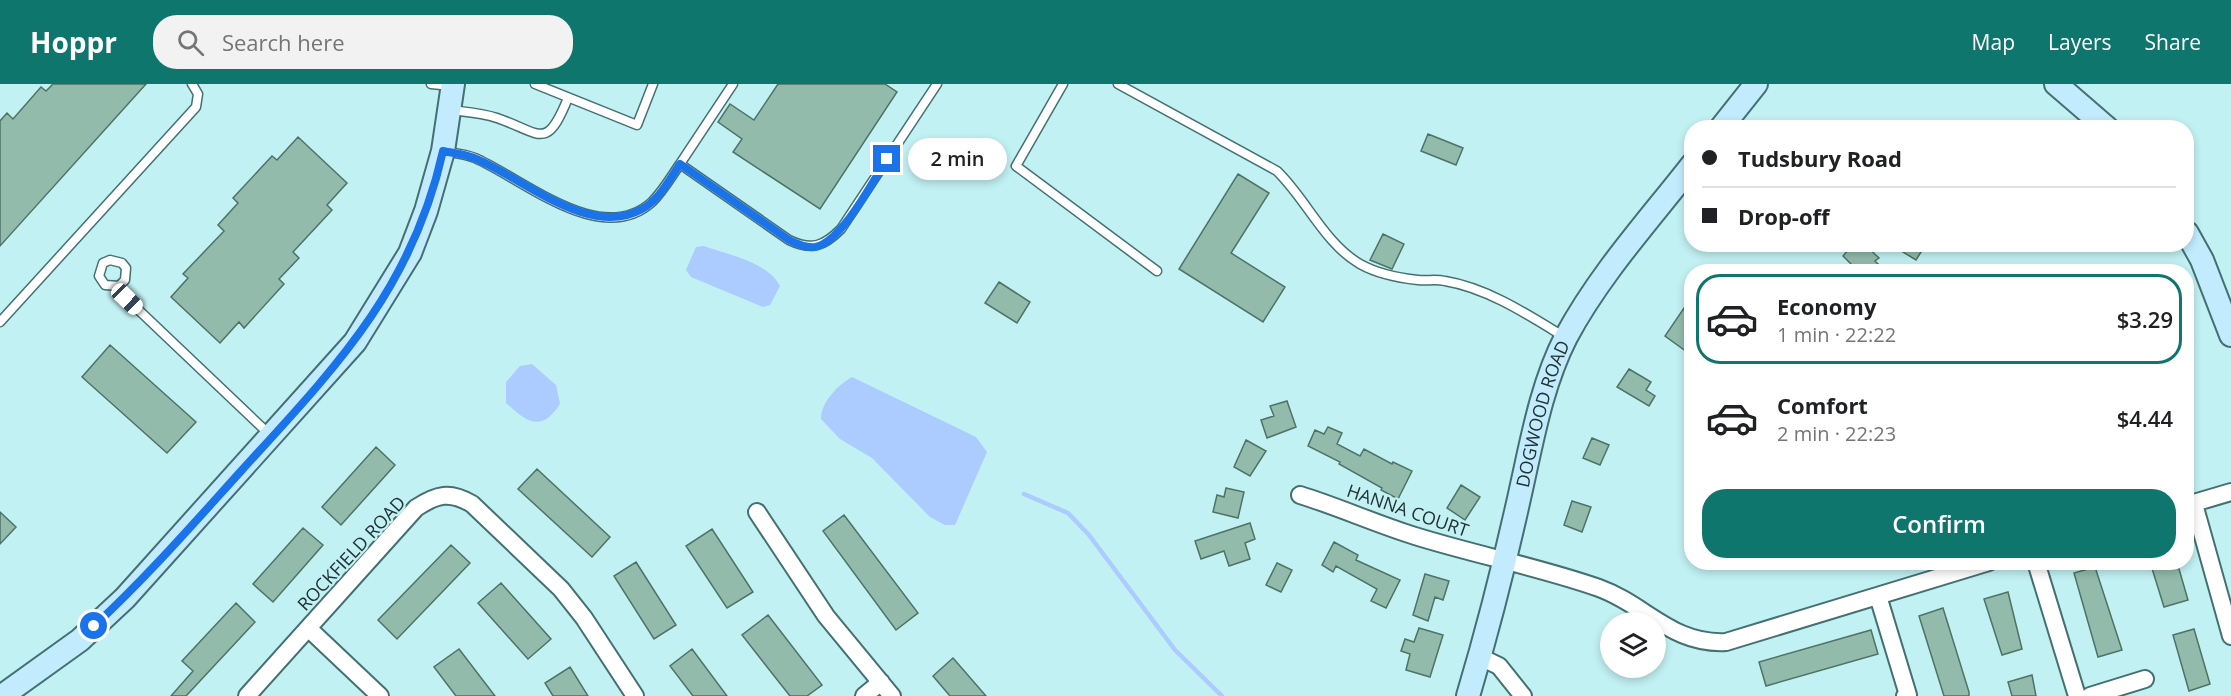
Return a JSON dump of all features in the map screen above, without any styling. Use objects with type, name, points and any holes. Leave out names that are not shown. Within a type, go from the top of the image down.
[{"type":"main road","points":[[1727,120],[1755,84]]},
{"type":"main road","points":[[2056,84],[2098,120]]},
{"type":"main road","points":[[2,696],[80,640],[125,598],[355,342],[410,253],[426,211],[443,151],[450,110],[446,85]]},
{"type":"main road","name":"DOGWOOD ROAD","points":[[1468,696],[1505,561],[1537,420],[1551,374],[1566,338],[1617,262],[1684,175]]},
{"type":"main road","points":[[2194,246],[2202,260],[2231,335]]},
{"type":"street","points":[[2194,504],[2231,492]]},
{"type":"street","name":"HANNA COURT","points":[[1300,495],[1414,536],[1618,596],[1676,634],[1710,643],[1726,642],[1963,570]]},
{"type":"street","name":"ROCKFIELD ROAD","points":[[247,696],[416,508],[436,496],[458,496],[472,504],[561,589],[584,618],[635,696]]},
{"type":"street","points":[[758,512],[825,616],[892,696]]},
{"type":"street","points":[[2194,518],[2231,636]]},
{"type":"street","points":[[2038,570],[2077,696]]},
{"type":"street","points":[[1878,596],[1908,695],[1905,696]]},
{"type":"street","points":[[308,628],[380,696]]},
{"type":"street","points":[[1480,657],[1499,666],[1523,696]]},
{"type":"street","points":[[2090,696],[2145,679]]},
{"type":"street","points":[[864,696],[881,682]]},
{"type":"lane","points":[[0,322],[196,107],[198,94],[192,84]]},
{"type":"lane","points":[[535,84],[637,126],[653,84]]},
{"type":"lane","points":[[443,151],[472,157],[579,212],[612,219],[628,215],[652,201],[680,164],[733,84]]},
{"type":"lane","points":[[680,164],[789,240],[808,247],[818,247],[828,242],[841,229],[937,84]]},
{"type":"lane","points":[[1063,84],[1016,166],[1157,271]]},
{"type":"lane","points":[[1118,84],[1277,171],[1295,188],[1344,252],[1359,264],[1398,276],[1444,280],[1470,288],[1532,317],[1566,338]]},
{"type":"lane","points":[[450,110],[485,115],[534,135],[542,135],[552,130],[568,98]]},
{"type":"lane","points":[[119,286],[127,299],[272,436]]},
{"type":"water","points":[[704,246],[757,265],[774,278],[780,286],[770,305],[763,307],[691,277],[686,270],[696,247]]},
{"type":"water","points":[[532,364],[556,385],[560,404],[546,419],[534,422],[506,403],[506,382],[520,366]]},
{"type":"water","points":[[852,377],[976,437],[987,452],[955,525],[945,525],[930,517],[872,458],[840,439],[821,419],[827,400]]},
{"type":"building","points":[[53,84],[146,84],[0,246],[0,121],[7,113],[13,119],[41,87],[46,91]]},
{"type":"building","points":[[778,84],[885,84],[897,92],[820,209],[733,152],[742,139],[718,122],[730,104],[754,120]]},
{"type":"building","points":[[1428,134],[1463,148],[1456,165],[1421,151]]},
{"type":"building","points":[[298,137],[347,183],[327,205],[332,210],[293,252],[299,258],[279,279],[284,284],[244,328],[239,322],[220,343],[171,297],[188,278],[183,274],[224,231],[218,225],[238,203],[233,198],[272,156],[277,160]]},
{"type":"building","points":[[1238,174],[1269,193],[1231,253],[1285,287],[1263,322],[1179,269]]},
{"type":"building","points":[[1383,234],[1404,244],[1392,269],[1370,260]]},
{"type":"building","points":[[1846,252],[1873,252],[1879,258],[1875,261],[1878,264],[1851,264],[1843,256]]},
{"type":"building","points":[[1903,252],[1921,252],[1916,260]]},
{"type":"building","points":[[999,282],[1030,302],[1017,323],[985,303]]},
{"type":"building","points":[[1684,308],[1684,350],[1665,336]]},
{"type":"building","points":[[110,345],[196,422],[167,453],[82,377]]},
{"type":"building","points":[[1629,369],[1651,382],[1646,390],[1655,396],[1649,406],[1617,387]]},
{"type":"building","points":[[1287,401],[1296,427],[1267,438],[1261,420],[1274,416],[1270,406]]},
{"type":"building","points":[[1328,427],[1342,433],[1337,444],[1360,456],[1364,449],[1392,464],[1393,462],[1412,471],[1398,499],[1339,464],[1340,462],[1308,446],[1315,430],[1324,434]]},
{"type":"building","points":[[1592,438],[1609,445],[1600,465],[1583,458]]},
{"type":"building","points":[[1246,440],[1266,451],[1250,476],[1234,467]]},
{"type":"building","points":[[376,447],[395,465],[341,525],[322,507]]},
{"type":"building","points":[[537,469],[610,537],[592,557],[518,489]]},
{"type":"building","points":[[1461,485],[1480,497],[1465,520],[1447,508]]},
{"type":"building","points":[[1226,488],[1244,492],[1238,518],[1213,512],[1217,495],[1224,497]]},
{"type":"building","points":[[1572,501],[1591,507],[1582,532],[1564,525]]},
{"type":"building","points":[[0,512],[16,527],[0,544]]},
{"type":"building","points":[[844,515],[918,613],[896,630],[823,531]]},
{"type":"building","points":[[1250,523],[1255,539],[1245,543],[1250,559],[1229,566],[1224,551],[1201,559],[1195,541]]},
{"type":"building","points":[[303,528],[323,545],[273,602],[253,584]]},
{"type":"building","points":[[712,529],[753,592],[727,608],[686,546]]},
{"type":"building","points":[[1334,542],[1358,555],[1356,560],[1400,580],[1386,608],[1371,601],[1377,589],[1336,566],[1333,572],[1322,565]]},
{"type":"building","points":[[451,545],[470,563],[397,639],[378,620]]},
{"type":"building","points":[[636,562],[676,625],[654,639],[614,576]]},
{"type":"building","points":[[1277,563],[1292,570],[1281,592],[1266,585]]},
{"type":"building","points":[[2096,570],[2122,650],[2098,657],[2074,573]]},
{"type":"building","points":[[2152,570],[2179,570],[2188,600],[2164,607]]},
{"type":"building","points":[[1425,574],[1449,581],[1443,600],[1435,597],[1428,621],[1413,615]]},
{"type":"building","points":[[501,583],[551,639],[528,659],[478,603]]},
{"type":"building","points":[[2008,592],[2022,649],[2002,655],[1984,599]]},
{"type":"building","points":[[236,603],[255,622],[186,696],[171,696],[193,671],[182,661]]},
{"type":"building","points":[[1943,608],[1969,696],[1944,696],[1919,616]]},
{"type":"building","points":[[768,615],[822,685],[807,696],[790,696],[742,635]]},
{"type":"building","points":[[1419,628],[1443,635],[1430,677],[1406,670],[1410,654],[1401,651],[1405,639],[1414,642]]},
{"type":"building","points":[[2194,629],[2210,684],[2189,691],[2173,635]]},
{"type":"building","points":[[1871,630],[1878,654],[1766,686],[1759,662]]},
{"type":"building","points":[[459,649],[495,696],[456,696],[434,667]]},
{"type":"building","points":[[692,649],[727,696],[693,696],[670,666]]},
{"type":"building","points":[[953,658],[986,696],[950,696],[933,676]]},
{"type":"building","points":[[570,667],[588,696],[553,696],[545,683]]},
{"type":"building","points":[[2032,675],[2036,696],[2012,696],[2008,682]]},
{"type":"waterway","points":[[1024,494],[1068,513],[1089,535],[1175,650],[1222,696]]},
{"type":"route","points":[[94,626],[125,598],[355,342],[410,253],[438,174],[443,151],[472,157],[579,212],[612,219],[642,209],[652,201],[680,164],[789,240],[808,247],[818,247],[828,242],[841,229],[887,159]]}]
